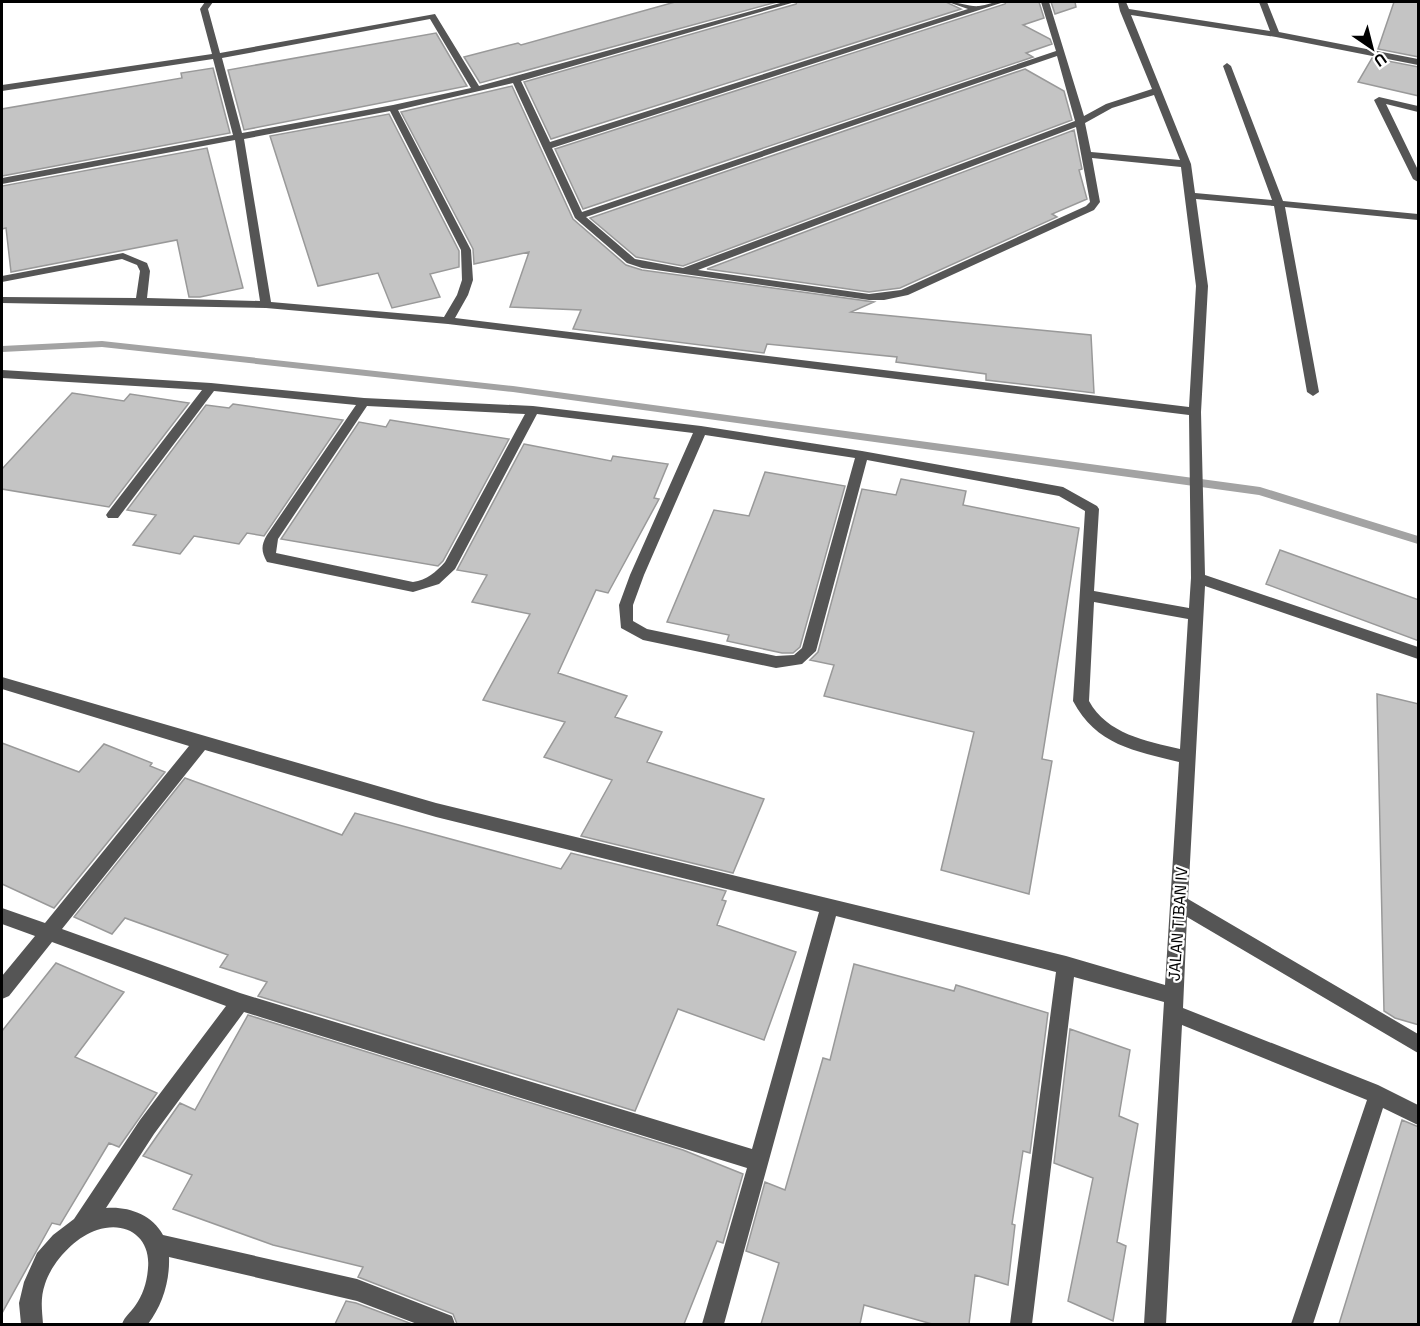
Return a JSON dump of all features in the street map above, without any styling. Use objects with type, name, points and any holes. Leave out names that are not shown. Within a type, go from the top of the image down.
[{"type":"street","points":[[209,2],[204,9],[239,138],[266,305]]},
{"type":"street","points":[[2,181],[239,138],[477,90],[791,2]]},
{"type":"street","points":[[951,2],[975,9]]},
{"type":"street","points":[[547,146],[1000,2]]},
{"type":"street","points":[[516,80],[579,216],[631,261],[684,271],[869,297],[884,297],[904,293],[1090,207],[1095,202],[1078,110],[1045,2]]},
{"type":"street","points":[[1263,2],[1276,34]]},
{"type":"street","points":[[1123,6],[1419,62]]},
{"type":"street","name":"JALAN TIBAN IV","points":[[1123,6],[1186,164],[1202,286],[1195,412],[1198,578],[1155,1324]]},
{"type":"street","points":[[2,88],[217,56],[432,16],[477,90]]},
{"type":"street","points":[[579,216],[1060,52]]},
{"type":"street","points":[[1227,66],[1279,204],[1313,392]]},
{"type":"street","points":[[684,271],[1079,123],[1109,106],[1156,91]]},
{"type":"street","points":[[1419,109],[1379,100],[1419,179]]},
{"type":"street","points":[[393,108],[465,250],[469,271],[467,287],[448,321]]},
{"type":"street","points":[[1087,155],[1186,164]]},
{"type":"street","points":[[1189,195],[1419,217]]},
{"type":"street","points":[[2,279],[123,256],[142,263],[145,271],[141,301]]},
{"type":"street","points":[[2,300],[266,305],[448,321],[1195,412]]},
{"type":"street","points":[[2,374],[212,387],[364,402],[533,410],[701,430],[1046,487],[1075,497],[1092,509],[1081,701],[1091,717],[1107,730],[1128,741],[1187,757]]},
{"type":"street","points":[[113,515],[212,387]]},
{"type":"street","points":[[364,402],[280,526],[267,547],[268,553],[272,558],[413,587],[432,582],[442,576],[450,565],[533,410]]},
{"type":"street","points":[[701,430],[637,575],[626,605],[626,624],[642,634],[777,662],[797,660],[809,651],[862,455]]},
{"type":"street","points":[[1198,578],[1419,653]]},
{"type":"street","points":[[1086,595],[1196,615]]},
{"type":"street","points":[[2,683],[201,743],[497,825],[1066,965],[1173,1004],[1419,1115]]},
{"type":"street","points":[[2,990],[201,743]]},
{"type":"street","points":[[1181,904],[1419,1044]]},
{"type":"street","points":[[714,1324],[830,906]]},
{"type":"street","points":[[2,916],[240,1002],[760,1162]]},
{"type":"street","points":[[1021,1324],[1066,965]]},
{"type":"street","points":[[80,1228],[147,1127],[240,1002]]},
{"type":"street","points":[[1302,1324],[1377,1095]]},
{"type":"street","points":[[31,1324],[28,1313],[32,1283],[49,1253],[80,1228],[102,1217],[129,1218],[150,1231],[157,1244],[160,1255],[157,1285],[143,1316],[133,1324]]},
{"type":"street","points":[[157,1244],[357,1290],[444,1324]]},
{"type":"building","points":[[675,2],[777,2],[480,83],[464,57],[518,43],[521,45]]},
{"type":"building","points":[[797,2],[946,2],[961,9],[551,139],[524,82],[796,4]]},
{"type":"building","points":[[1006,2],[1039,2],[1044,18],[1023,25],[1050,39],[1052,44],[1026,53],[1033,57],[583,209],[555,149],[1005,4]]},
{"type":"building","points":[[1051,2],[1075,2],[1076,7],[1055,14]]},
{"type":"building","points":[[1394,2],[1419,2],[1419,57],[1378,49]]},
{"type":"building","points":[[436,33],[467,86],[244,130],[228,70]]},
{"type":"building","points":[[1372,58],[1419,67],[1419,96],[1358,82]]},
{"type":"building","points":[[213,68],[230,133],[2,176],[2,109],[182,78],[181,73]]},
{"type":"building","points":[[1025,69],[1064,91],[1072,120],[683,266],[636,257],[590,218]]},
{"type":"building","points":[[512,86],[573,219],[626,265],[642,270],[874,302],[851,312],[1091,335],[1094,393],[986,380],[986,374],[896,362],[897,357],[767,344],[764,353],[573,329],[581,310],[510,307],[529,252],[474,264],[473,249],[401,112]]},
{"type":"building","points":[[389,114],[459,251],[459,267],[430,274],[440,297],[392,308],[378,273],[318,286],[270,136]]},
{"type":"building","points":[[1074,130],[1082,169],[1079,170],[1087,199],[1052,214],[1057,217],[900,288],[869,292],[707,269]]},
{"type":"building","points":[[207,148],[243,288],[200,297],[189,297],[177,240],[11,272],[6,228],[2,229],[2,186]]},
{"type":"building","points":[[72,393],[124,401],[130,394],[189,403],[109,507],[2,489],[2,469]]},
{"type":"building","points":[[233,404],[343,420],[264,536],[247,533],[239,544],[194,536],[180,554],[133,545],[156,515],[127,510],[206,405],[229,408]]},
{"type":"building","points":[[390,420],[509,439],[443,561],[438,566],[281,539],[359,422],[386,427]]},
{"type":"building","points":[[524,444],[611,461],[613,456],[668,464],[654,498],[659,499],[608,593],[596,590],[558,673],[627,696],[615,717],[662,732],[647,762],[764,799],[733,873],[581,836],[612,780],[544,757],[565,722],[483,700],[530,614],[472,602],[487,575],[457,570]]},
{"type":"building","points":[[765,472],[845,486],[800,647],[793,653],[782,653],[727,641],[729,635],[667,622],[714,510],[749,516]]},
{"type":"building","points":[[901,479],[966,491],[963,505],[1079,528],[1042,759],[1052,761],[1029,894],[941,870],[974,732],[824,696],[834,665],[810,660],[818,652],[862,489],[896,495]]},
{"type":"building","points":[[1280,550],[1419,600],[1419,641],[1266,584]]},
{"type":"building","points":[[1377,694],[1419,704],[1419,1025],[1395,1018],[1384,1011]]},
{"type":"building","points":[[2,743],[79,772],[104,744],[152,763],[150,766],[165,772],[54,908],[2,884]]},
{"type":"building","points":[[185,778],[342,835],[355,813],[561,869],[571,853],[726,891],[722,900],[726,901],[717,925],[796,952],[764,1040],[678,1009],[635,1111],[258,996],[267,982],[220,967],[228,955],[125,918],[112,934],[74,917]]},
{"type":"building","points":[[56,963],[124,992],[75,1057],[157,1093],[119,1147],[109,1143],[60,1225],[52,1223],[2,1313],[2,1031]]},
{"type":"building","points":[[854,964],[954,991],[956,985],[1048,1013],[1030,1153],[1023,1151],[1012,1224],[1015,1225],[1008,1285],[975,1275],[969,1324],[932,1324],[864,1305],[860,1324],[761,1324],[779,1263],[746,1251],[765,1182],[785,1190],[823,1058],[830,1060]]},
{"type":"building","points":[[248,1015],[683,1150],[743,1174],[723,1243],[717,1241],[684,1324],[457,1324],[453,1314],[358,1277],[363,1267],[273,1245],[173,1209],[192,1175],[143,1156],[180,1103],[195,1110]]},
{"type":"building","points":[[1070,1029],[1130,1050],[1119,1116],[1138,1124],[1117,1242],[1126,1246],[1113,1321],[1068,1301],[1093,1178],[1054,1163]]},
{"type":"building","points":[[1402,1120],[1419,1127],[1419,1324],[1339,1324]]},
{"type":"building","points":[[346,1301],[356,1303],[412,1324],[335,1324]]},
{"type":"waterway","points":[[2,349],[102,344],[513,389],[1260,491],[1418,540]]}]
